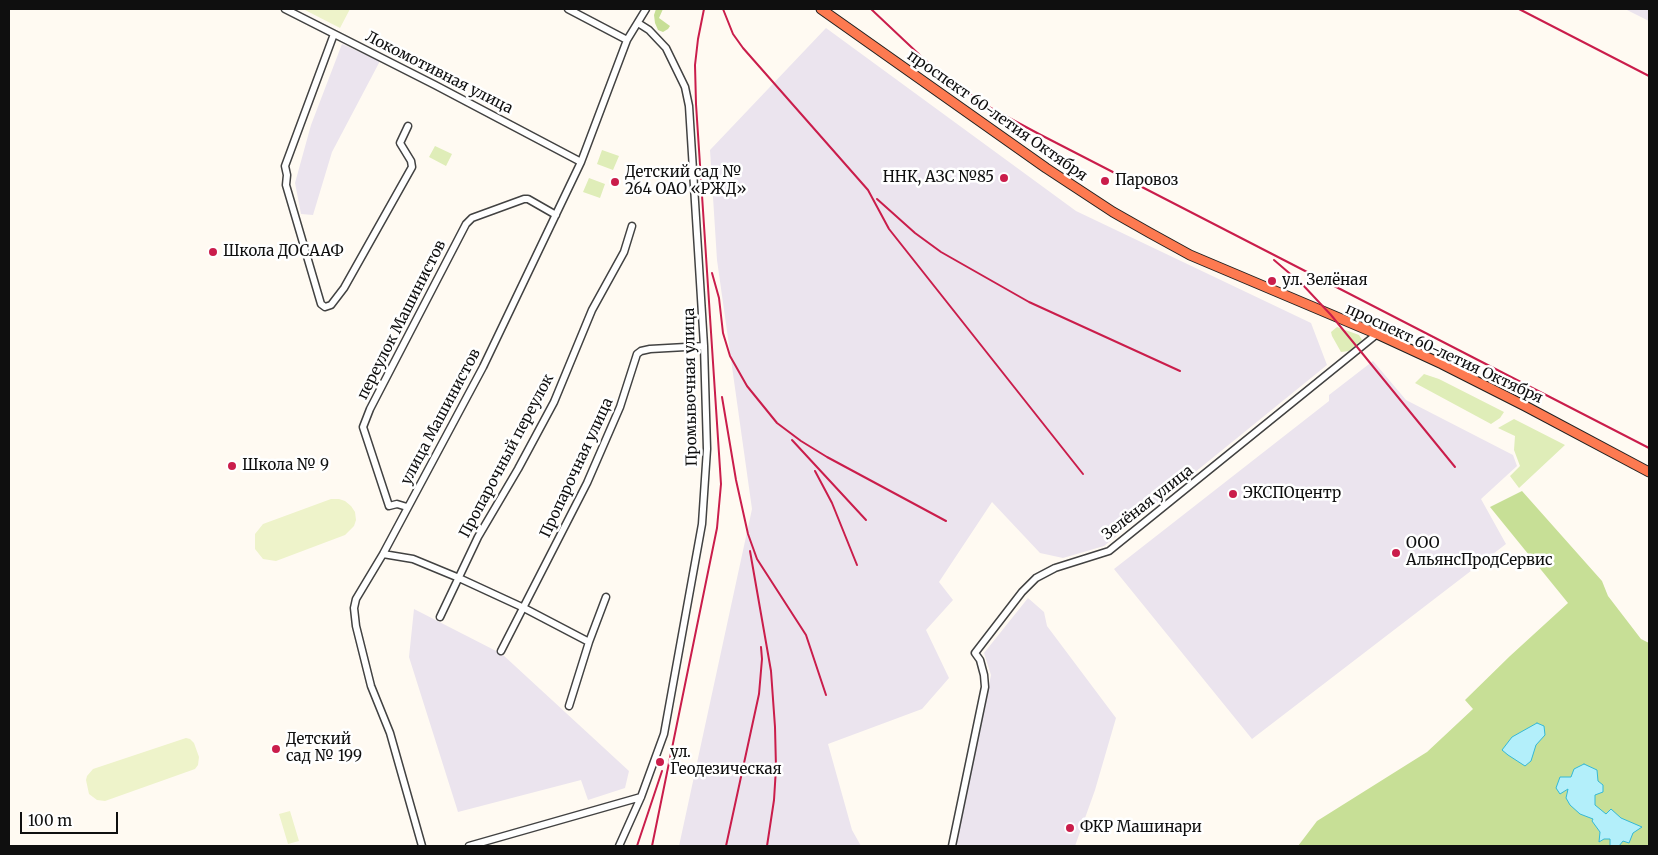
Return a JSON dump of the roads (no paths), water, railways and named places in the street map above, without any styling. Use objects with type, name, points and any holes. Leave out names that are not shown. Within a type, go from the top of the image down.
[{"type":"highway","name":"проспект 60-летия Октября","points":[[821,9],[1046,168],[1113,212],[1190,255],[1377,334],[1476,381],[1649,472]]},
{"type":"street","name":"Локомотивная улица","points":[[285,9],[581,162]]},
{"type":"street","points":[[568,9],[627,40]]},
{"type":"street","name":"улица Машинистов","points":[[422,846],[390,733],[371,686],[356,626],[354,608],[356,599],[483,367],[581,162],[627,40],[646,9]]},
{"type":"street","name":"Промывочная улица","points":[[619,846],[641,796],[664,734],[702,524],[708,425],[689,106],[685,87],[666,48],[649,30],[638,23]]},
{"type":"street","points":[[334,34],[285,166],[287,175],[286,185],[322,304],[326,307],[331,305],[344,288],[412,167],[411,160],[400,143],[408,126]]},
{"type":"street","name":"переулок Машинистов","points":[[407,506],[397,504],[389,506],[363,427],[370,409],[466,224],[472,218],[524,199],[528,199],[556,215]]},
{"type":"street","name":"Пропарочный переулок","points":[[440,617],[478,537],[554,402],[592,310],[624,252],[632,226]]},
{"type":"street","name":"Зелёная улица","points":[[952,846],[985,686],[980,660],[975,653],[1022,592],[1036,578],[1055,568],[1109,551],[1377,334]]},
{"type":"street","name":"Пропарочная улица","points":[[501,651],[587,483],[620,407],[637,354],[650,349],[704,346]]},
{"type":"street","points":[[382,554],[413,559],[459,578],[524,608],[589,642]]},
{"type":"street","points":[[569,706],[589,642],[606,597]]},
{"type":"street","points":[[469,846],[641,796]]},
{"type":"water","points":[[1537,723],[1544,726],[1545,735],[1536,745],[1531,761],[1525,766],[1502,750],[1512,737]]},
{"type":"water","points":[[1584,764],[1597,770],[1598,781],[1603,785],[1603,792],[1595,795],[1595,805],[1606,814],[1611,809],[1621,818],[1642,827],[1633,833],[1629,843],[1623,841],[1619,846],[1610,846],[1610,839],[1604,839],[1599,842],[1600,832],[1592,821],[1593,819],[1580,814],[1570,805],[1566,798],[1568,789],[1560,794],[1556,788],[1560,777],[1571,777],[1574,769]]},
{"type":"railway","points":[[652,846],[717,528],[721,484],[696,104],[695,65],[704,9]]},
{"type":"railway","points":[[723,9],[733,34],[743,48],[868,190],[889,229],[1083,474]]},
{"type":"railway","points":[[871,9],[925,60],[987,106],[1649,448]]},
{"type":"railway","points":[[1519,9],[1649,76]]},
{"type":"railway","points":[[877,199],[915,233],[941,252],[1029,302],[1180,371]]},
{"type":"railway","points":[[1274,260],[1302,284],[1331,315],[1455,467]]},
{"type":"railway","points":[[712,273],[719,298],[723,333],[730,356],[747,386],[777,423],[827,457],[946,521]]},
{"type":"railway","points":[[722,397],[736,480],[748,534],[757,559],[806,635],[826,695]]},
{"type":"railway","points":[[792,440],[866,520]]},
{"type":"railway","points":[[815,471],[832,503],[857,565]]},
{"type":"railway","points":[[750,551],[771,671],[775,727],[776,768],[774,800],[767,846]]},
{"type":"railway","points":[[726,846],[759,694],[762,659],[761,647]]},
{"type":"railway","points":[[637,846],[662,771]]},
{"type":"place","name":"ННК, АЗС №85","points":[[1004,178]]},
{"type":"place","name":"Паровоз","points":[[1105,181]]},
{"type":"place","name":"Детский сад № 264 ОАО «РЖД»","points":[[615,182]]},
{"type":"place","name":"Школа ДОСААФ","points":[[213,252]]},
{"type":"place","name":"ул. Зелёная","points":[[1272,281]]},
{"type":"place","name":"Школа № 9","points":[[232,466]]},
{"type":"place","name":"ЭКСПОцентр","points":[[1233,494]]},
{"type":"place","name":"ООО АльянсПродСервис","points":[[1396,553]]},
{"type":"place","name":"Детский сад № 199","points":[[276,749]]},
{"type":"place","name":"ул. Геодезическая","points":[[660,762]]},
{"type":"place","name":"ФКР Машинари","points":[[1070,828]]}]
